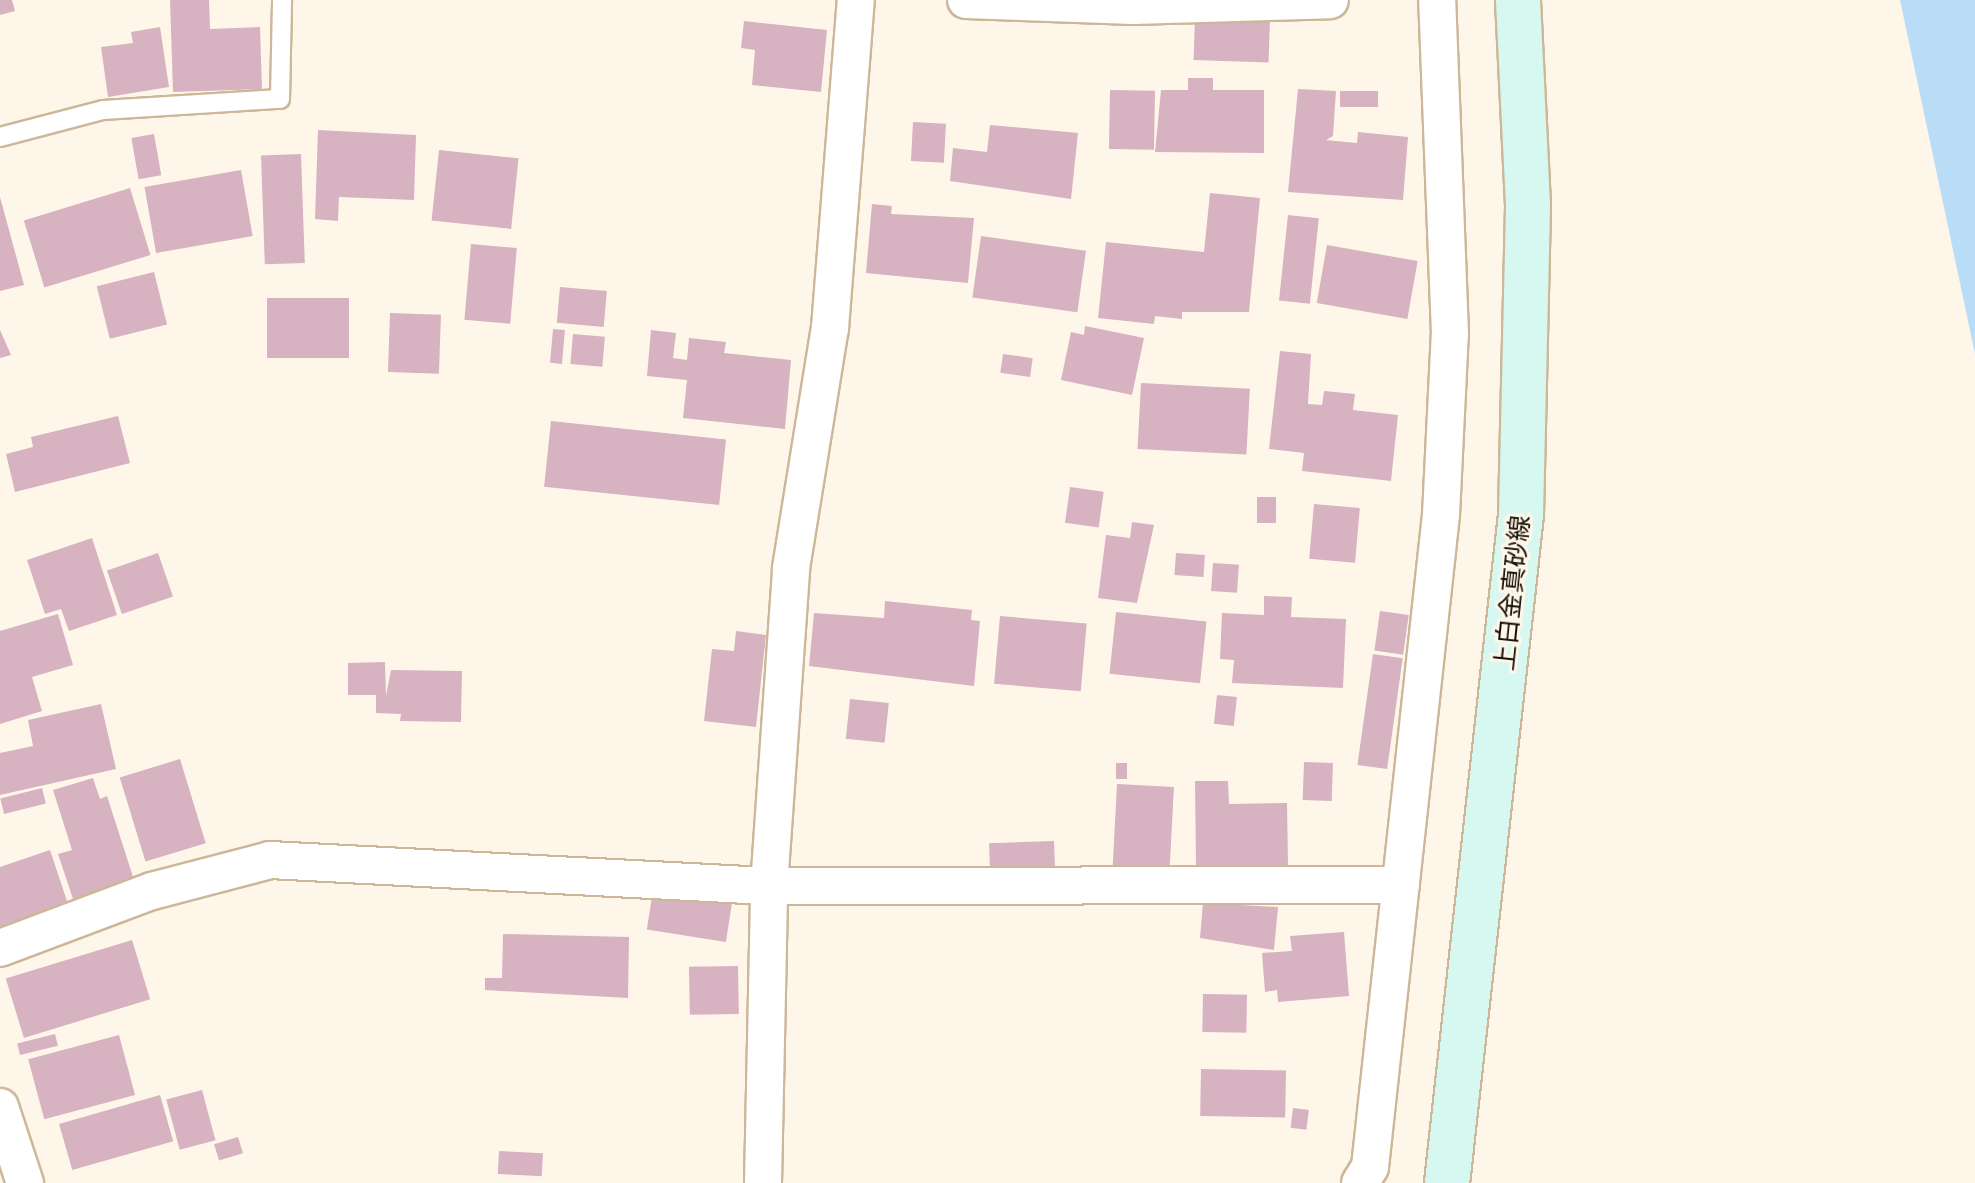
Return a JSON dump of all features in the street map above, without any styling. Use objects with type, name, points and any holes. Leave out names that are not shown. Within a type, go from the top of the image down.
[{"type":"main road","name":"上白金真砂線","points":[[1447,1183],[1521,515],[1528,221],[1518,0]]},
{"type":"street","points":[[763,1183],[769,886],[791,568],[830,328],[856,0]]},
{"type":"street","points":[[966,0],[1330,0]]},
{"type":"street","points":[[1360,1183],[1370,1167],[1441,515],[1450,334],[1437,0]]},
{"type":"street","points":[[0,948],[152,891],[270,860],[769,886],[1401,885]]},
{"type":"street","points":[[0,1107],[25,1183]]},
{"type":"lane","points":[[0,137],[103,110],[280,99],[282,0]]},
{"type":"water","points":[[1900,0],[1975,0],[1975,354]]},
{"type":"building","points":[[0,0],[12,0],[15,11],[0,15]]},
{"type":"building","points":[[170,0],[209,0],[210,29],[260,27],[262,89],[173,92]]},
{"type":"building","points":[[1195,18],[1270,21],[1268,63],[1194,60]]},
{"type":"building","points":[[744,21],[827,30],[821,92],[752,85],[755,50],[741,48]]},
{"type":"building","points":[[160,27],[169,87],[108,97],[101,47],[133,43],[131,32]]},
{"type":"building","points":[[1188,78],[1213,78],[1213,90],[1264,90],[1264,153],[1155,152],[1161,90],[1188,90]]},
{"type":"building","points":[[1298,89],[1336,91],[1333,136],[1326,140],[1357,143],[1358,132],[1408,137],[1403,200],[1288,192]]},
{"type":"building","points":[[1110,90],[1155,91],[1154,150],[1109,149]]},
{"type":"building","points":[[1340,91],[1378,91],[1378,107],[1340,107]]},
{"type":"building","points":[[913,122],[946,124],[944,163],[911,161]]},
{"type":"building","points":[[990,125],[1078,133],[1071,199],[950,181],[953,148],[987,152]]},
{"type":"building","points":[[318,130],[416,135],[414,200],[339,197],[338,221],[315,219]]},
{"type":"building","points":[[154,134],[161,175],[139,179],[131,138]]},
{"type":"building","points":[[439,150],[519,158],[511,229],[432,221]]},
{"type":"building","points":[[301,154],[305,263],[265,264],[261,155]]},
{"type":"building","points":[[241,170],[253,236],[156,253],[144,187]]},
{"type":"building","points":[[130,188],[150,255],[44,287],[24,220]]},
{"type":"building","points":[[1210,193],[1260,198],[1249,312],[1182,312],[1182,319],[1155,316],[1154,324],[1098,318],[1106,242],[1204,252]]},
{"type":"building","points":[[0,197],[24,285],[0,291]]},
{"type":"building","points":[[872,204],[892,206],[891,214],[974,218],[968,283],[866,273]]},
{"type":"building","points":[[1288,215],[1319,218],[1310,304],[1279,301]]},
{"type":"building","points":[[981,236],[1086,251],[1077,312],[972,297]]},
{"type":"building","points":[[471,244],[517,248],[510,324],[464,320]]},
{"type":"building","points":[[1327,245],[1418,261],[1407,319],[1317,303]]},
{"type":"building","points":[[154,272],[167,324],[110,339],[97,286]]},
{"type":"building","points":[[560,287],[607,291],[604,327],[557,323]]},
{"type":"building","points":[[267,298],[349,298],[349,358],[267,358]]},
{"type":"building","points":[[390,313],[441,315],[439,374],[388,372]]},
{"type":"building","points":[[1085,326],[1144,338],[1132,395],[1061,380],[1071,332],[1084,335]]},
{"type":"building","points":[[553,329],[565,330],[562,364],[550,363]]},
{"type":"building","points":[[0,330],[11,355],[0,358]]},
{"type":"building","points":[[651,330],[676,333],[673,358],[687,360],[689,338],[726,342],[724,353],[791,360],[785,429],[683,418],[687,380],[647,376]]},
{"type":"building","points":[[573,334],[605,337],[602,367],[570,364]]},
{"type":"building","points":[[1280,351],[1311,354],[1308,404],[1322,405],[1324,391],[1355,394],[1353,410],[1398,415],[1391,481],[1302,471],[1304,453],[1269,449]]},
{"type":"building","points":[[1003,354],[1033,358],[1030,377],[1000,373]]},
{"type":"building","points":[[1141,383],[1250,389],[1246,455],[1138,449]]},
{"type":"building","points":[[118,416],[130,463],[15,492],[6,454],[33,447],[31,437]]},
{"type":"building","points":[[551,421],[726,439],[719,505],[544,487]]},
{"type":"building","points":[[1070,487],[1104,492],[1099,527],[1065,523]]},
{"type":"building","points":[[1257,497],[1276,497],[1276,523],[1257,523]]},
{"type":"building","points":[[1314,504],[1360,508],[1355,563],[1309,559]]},
{"type":"building","points":[[1132,522],[1154,525],[1137,603],[1098,598],[1106,535],[1130,538]]},
{"type":"building","points":[[92,538],[117,615],[69,631],[61,609],[45,614],[27,560]]},
{"type":"building","points":[[158,553],[173,596],[122,614],[107,571]]},
{"type":"building","points":[[1176,553],[1205,555],[1203,577],[1174,575]]},
{"type":"building","points":[[1213,563],[1239,565],[1237,593],[1211,591]]},
{"type":"building","points":[[1264,596],[1292,597],[1291,617],[1346,619],[1343,688],[1232,683],[1234,660],[1220,659],[1222,613],[1264,615]]},
{"type":"building","points":[[885,601],[972,610],[971,620],[980,621],[974,686],[809,666],[814,613],[884,618]]},
{"type":"building","points":[[1380,611],[1409,615],[1403,655],[1374,651]]},
{"type":"building","points":[[1116,612],[1207,622],[1200,683],[1110,674]]},
{"type":"building","points":[[58,614],[73,665],[32,677],[42,711],[0,724],[0,631]]},
{"type":"building","points":[[1000,616],[1087,624],[1081,691],[994,684]]},
{"type":"building","points":[[736,631],[766,635],[756,727],[704,721],[712,649],[734,651]]},
{"type":"building","points":[[1373,654],[1403,658],[1387,769],[1357,765]]},
{"type":"building","points":[[385,662],[386,696],[391,670],[462,671],[461,722],[400,721],[401,714],[376,713],[376,695],[348,695],[348,663]]},
{"type":"building","points":[[1217,695],[1237,697],[1234,726],[1214,724]]},
{"type":"building","points":[[850,699],[889,703],[885,743],[846,739]]},
{"type":"building","points":[[101,704],[116,769],[0,795],[0,753],[33,746],[28,720]]},
{"type":"building","points":[[180,759],[206,843],[145,862],[120,777]]},
{"type":"building","points":[[1304,762],[1333,763],[1332,801],[1303,800]]},
{"type":"building","points":[[1116,763],[1127,763],[1127,779],[1116,779]]},
{"type":"building","points":[[93,778],[100,799],[107,796],[136,886],[75,905],[58,854],[72,850],[53,790]]},
{"type":"building","points":[[1195,781],[1228,781],[1229,804],[1287,803],[1288,866],[1196,867]]},
{"type":"building","points":[[1117,784],[1174,787],[1169,881],[1112,878]]},
{"type":"building","points":[[42,788],[46,804],[4,814],[0,798]]},
{"type":"building","points":[[1054,841],[1055,873],[990,875],[989,843]]},
{"type":"building","points":[[50,850],[70,910],[0,935],[0,867]]},
{"type":"building","points":[[654,884],[733,897],[726,942],[647,929]]},
{"type":"building","points":[[1203,903],[1278,907],[1274,950],[1200,938]]},
{"type":"building","points":[[1344,932],[1349,996],[1278,1002],[1277,990],[1265,992],[1262,953],[1292,951],[1290,936]]},
{"type":"building","points":[[503,934],[629,937],[628,998],[485,990],[485,978],[502,978]]},
{"type":"building","points":[[132,940],[150,999],[24,1038],[6,979]]},
{"type":"building","points":[[738,966],[739,1014],[690,1015],[689,967]]},
{"type":"building","points":[[1203,994],[1247,995],[1246,1033],[1202,1032]]},
{"type":"building","points":[[55,1034],[58,1046],[20,1055],[17,1043]]},
{"type":"building","points":[[119,1035],[135,1095],[44,1119],[28,1059]]},
{"type":"building","points":[[1201,1069],[1286,1070],[1285,1117],[1200,1116]]},
{"type":"building","points":[[202,1090],[215,1140],[180,1150],[166,1100]]},
{"type":"building","points":[[160,1095],[173,1141],[72,1170],[59,1124]]},
{"type":"building","points":[[1293,1108],[1309,1110],[1306,1130],[1291,1128]]},
{"type":"building","points":[[238,1137],[243,1153],[219,1161],[214,1144]]},
{"type":"building","points":[[499,1151],[543,1153],[542,1176],[498,1174]]}]
